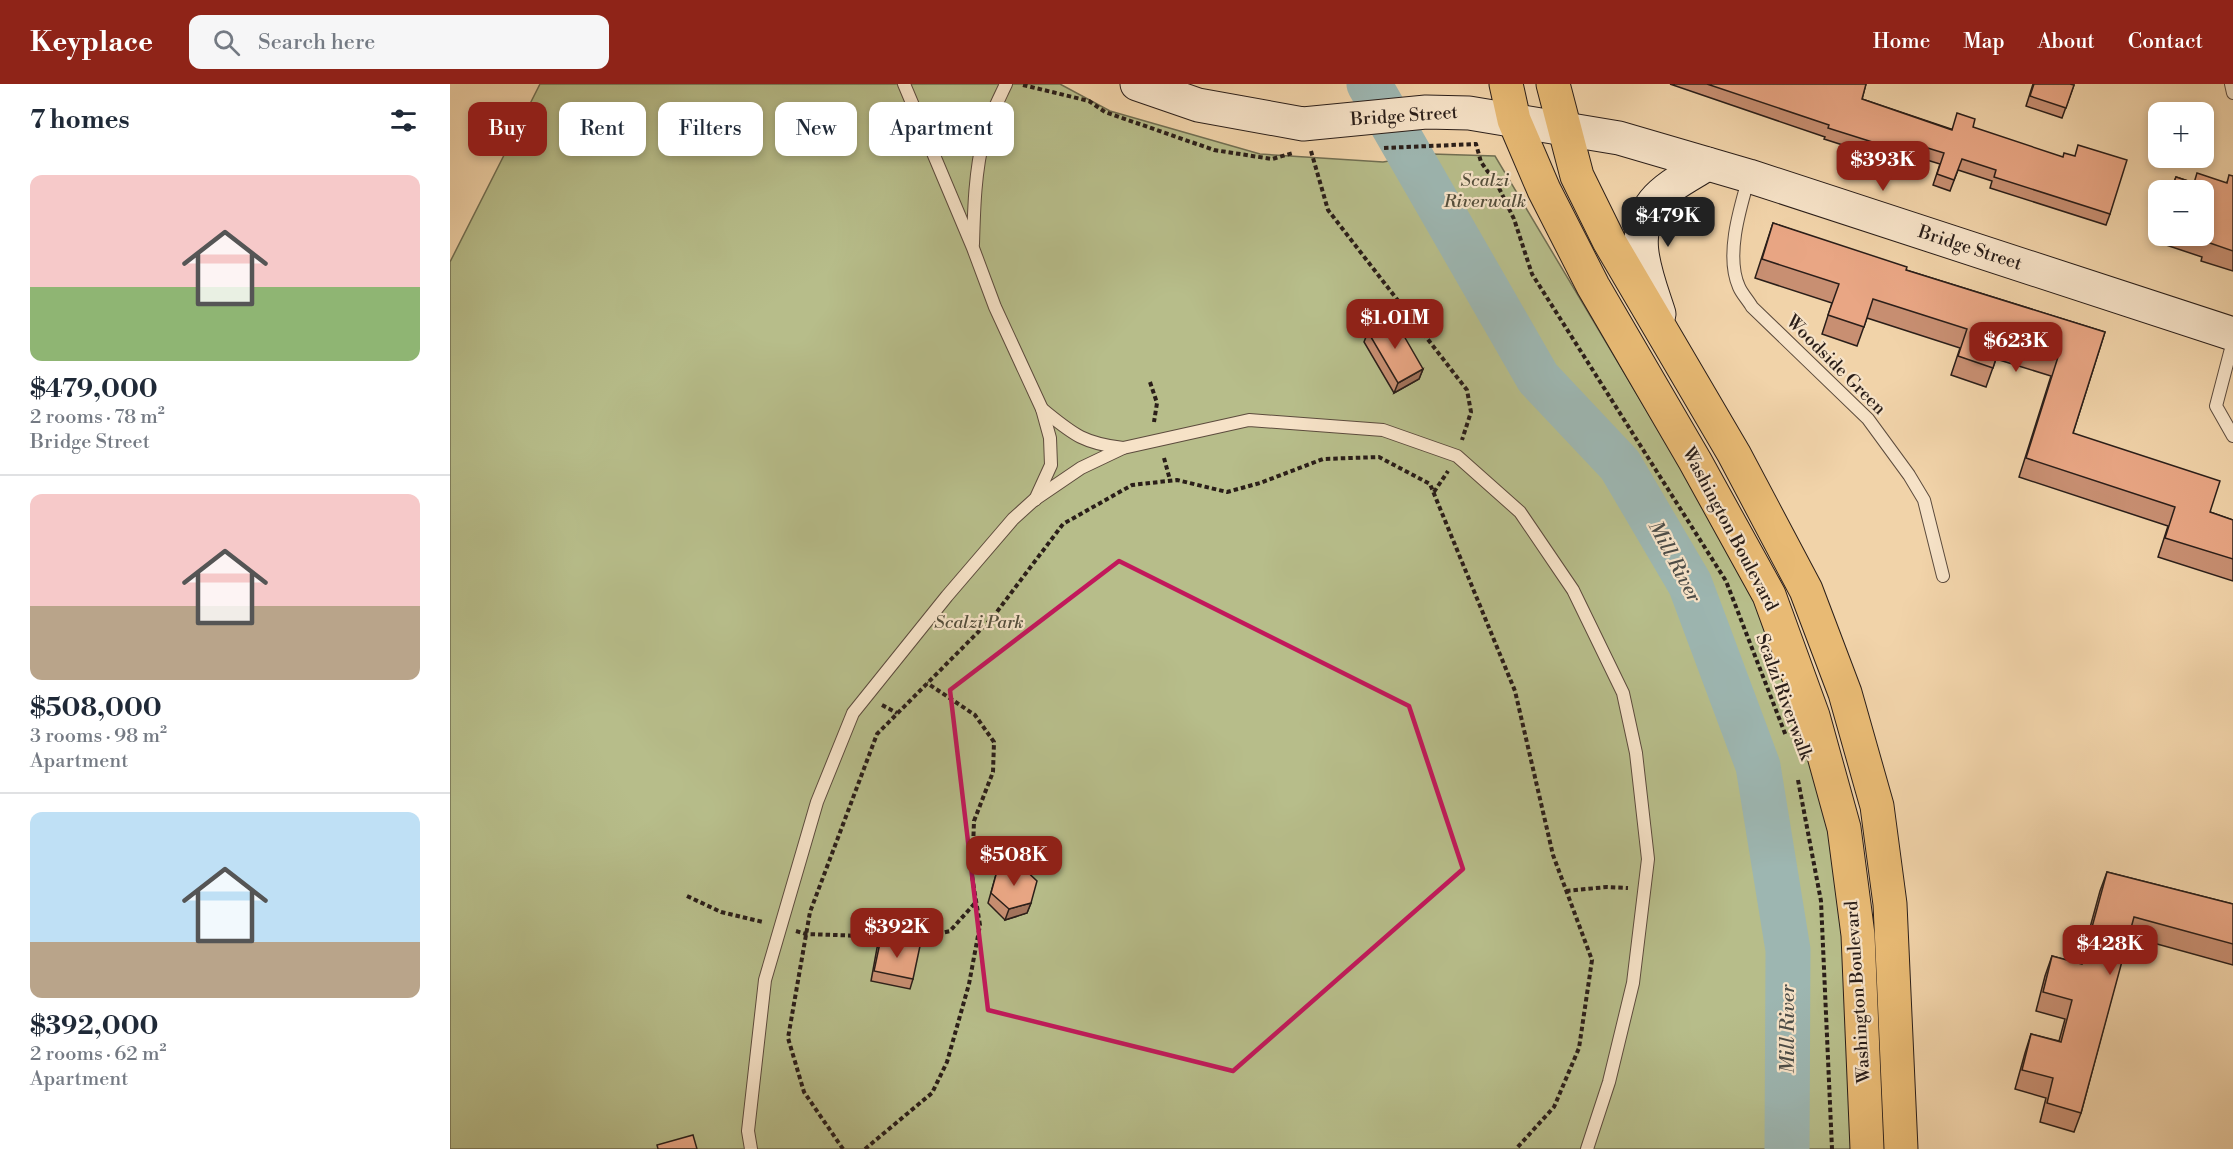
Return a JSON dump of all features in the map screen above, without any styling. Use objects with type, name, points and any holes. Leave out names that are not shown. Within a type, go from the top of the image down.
[{"type":"main road","name":"Bridge Street","points":[[1137,84],[1309,142],[1426,112],[1469,112],[1619,138],[1749,176],[2233,334]]},
{"type":"main road","name":"Washington Boulevard","points":[[1506,84],[1515,120],[1544,190],[1593,286],[1695,461],[1769,595],[1814,716],[1844,828],[1858,935],[1867,1149]]},
{"type":"main road","name":"Washington Boulevard","points":[[1553,84],[1577,176],[1609,241],[1734,454],[1806,590],[1848,704],[1877,806],[1890,904],[1901,1149]]},
{"type":"main road","points":[[1668,341],[1642,262],[1642,228],[1654,203],[1707,164]]},
{"type":"lane","points":[[904,84],[973,248],[994,308],[1042,409],[1050,438],[1051,465],[1034,500]]},
{"type":"lane","points":[[973,248],[975,189],[980,155],[991,116],[1006,84]]},
{"type":"lane","points":[[2231,84],[2233,93]]},
{"type":"lane","name":"Woodside Green","points":[[1749,176],[1737,218],[1734,266],[1739,287],[1752,307],[1868,419],[1909,475],[1924,500],[1943,576]]},
{"type":"lane","points":[[2233,341],[2216,406],[2233,436]]},
{"type":"lane","points":[[1042,409],[1077,437],[1100,445],[1123,448]]},
{"type":"lane","points":[[751,1149],[748,1131],[765,980],[817,802],[853,713],[955,587],[1013,519],[1034,500],[1081,468],[1123,448],[1249,420],[1383,430],[1457,456],[1520,512],[1573,590],[1623,693],[1636,753],[1648,859],[1633,983],[1609,1082],[1587,1149]]},
{"type":"path","points":[[1019,84],[1047,93],[1089,101],[1105,112],[1214,150],[1272,159],[1300,151],[1309,142],[1328,210],[1467,390],[1471,412],[1457,456],[1433,493]]},
{"type":"path","name":"Scalzi Riverwalk","points":[[1382,148],[1475,144],[1478,156],[1498,186],[1514,219],[1532,274],[1726,581],[1789,743]]},
{"type":"path","points":[[843,1149],[804,1092],[788,1038],[810,912],[877,734],[993,617],[1063,524],[1132,484],[1176,480],[1227,492],[1260,483],[1323,459],[1378,457],[1430,484],[1515,691],[1553,855],[1592,960],[1579,1048],[1554,1107],[1516,1149]]},
{"type":"path","points":[[865,1149],[932,1093],[947,1062],[973,964],[980,925],[972,876],[974,821],[993,772],[994,742],[975,715],[927,683]]},
{"type":"path","name":"Scalzi Riverwalk","points":[[1797,777],[1821,901],[1832,1149]]},
{"type":"path","points":[[1566,891],[1645,886]]},
{"type":"path","points":[[687,896],[721,912],[806,934],[920,938],[950,932],[976,902]]},
{"type":"highlighted area","points":[[1119,561],[1409,706],[1463,869],[1233,1071],[988,1010],[950,690]]},
{"type":"green space","name":"Scalzi Park","points":[[540,84],[1060,84],[1110,111],[1260,154],[1383,162],[1432,154],[1495,156],[1753,589],[1819,771],[1841,897],[1854,1149],[450,1149],[450,262],[504,156],[547,156],[547,102],[531,102]]},
{"type":"building","points":[[1707,84],[1866,84],[1862,99],[1952,130],[1957,113],[1975,119],[1973,127],[2063,157],[2064,153],[2075,156],[2078,145],[2127,160],[2110,214],[1994,177],[1996,170],[1962,159],[1954,180],[1937,174],[1944,153],[1921,146],[1919,152],[1905,147],[1904,152],[1828,128],[1829,125]]},
{"type":"building","points":[[2034,84],[2074,85],[2066,108],[2030,96]]},
{"type":"building","points":[[2197,173],[2227,183],[2229,175],[2233,176],[2233,251],[2214,244],[2214,180],[2195,180]]},
{"type":"building","points":[[1773,223],[1907,267],[1906,270],[2105,332],[2073,433],[2220,481],[2210,512],[2233,520],[2233,559],[2165,538],[2175,507],[2026,458],[2058,357],[2002,339],[1993,368],[1958,356],[1967,329],[1873,299],[1864,327],[1828,315],[1839,284],[1762,259]]},
{"type":"building","points":[[1393,317],[1423,369],[1398,383],[1368,332]]},
{"type":"building","points":[[1020,865],[1037,881],[1031,903],[1009,909],[991,893],[997,871]]},
{"type":"building","points":[[2107,872],[2233,904],[2233,944],[2134,917],[2081,1113],[2047,1103],[2053,1078],[2022,1070],[2031,1034],[2061,1042],[2072,1000],[2043,992],[2052,956],[2082,964]]},
{"type":"building","points":[[881,938],[920,946],[913,979],[874,971]]},
{"type":"building","points":[[693,1135],[697,1149],[658,1149],[657,1145]]},
{"type":"waterway","name":"Mill River","points":[[1369,84],[1538,378],[1620,465],[1690,584],[1758,766],[1788,950],[1787,1149]]}]
